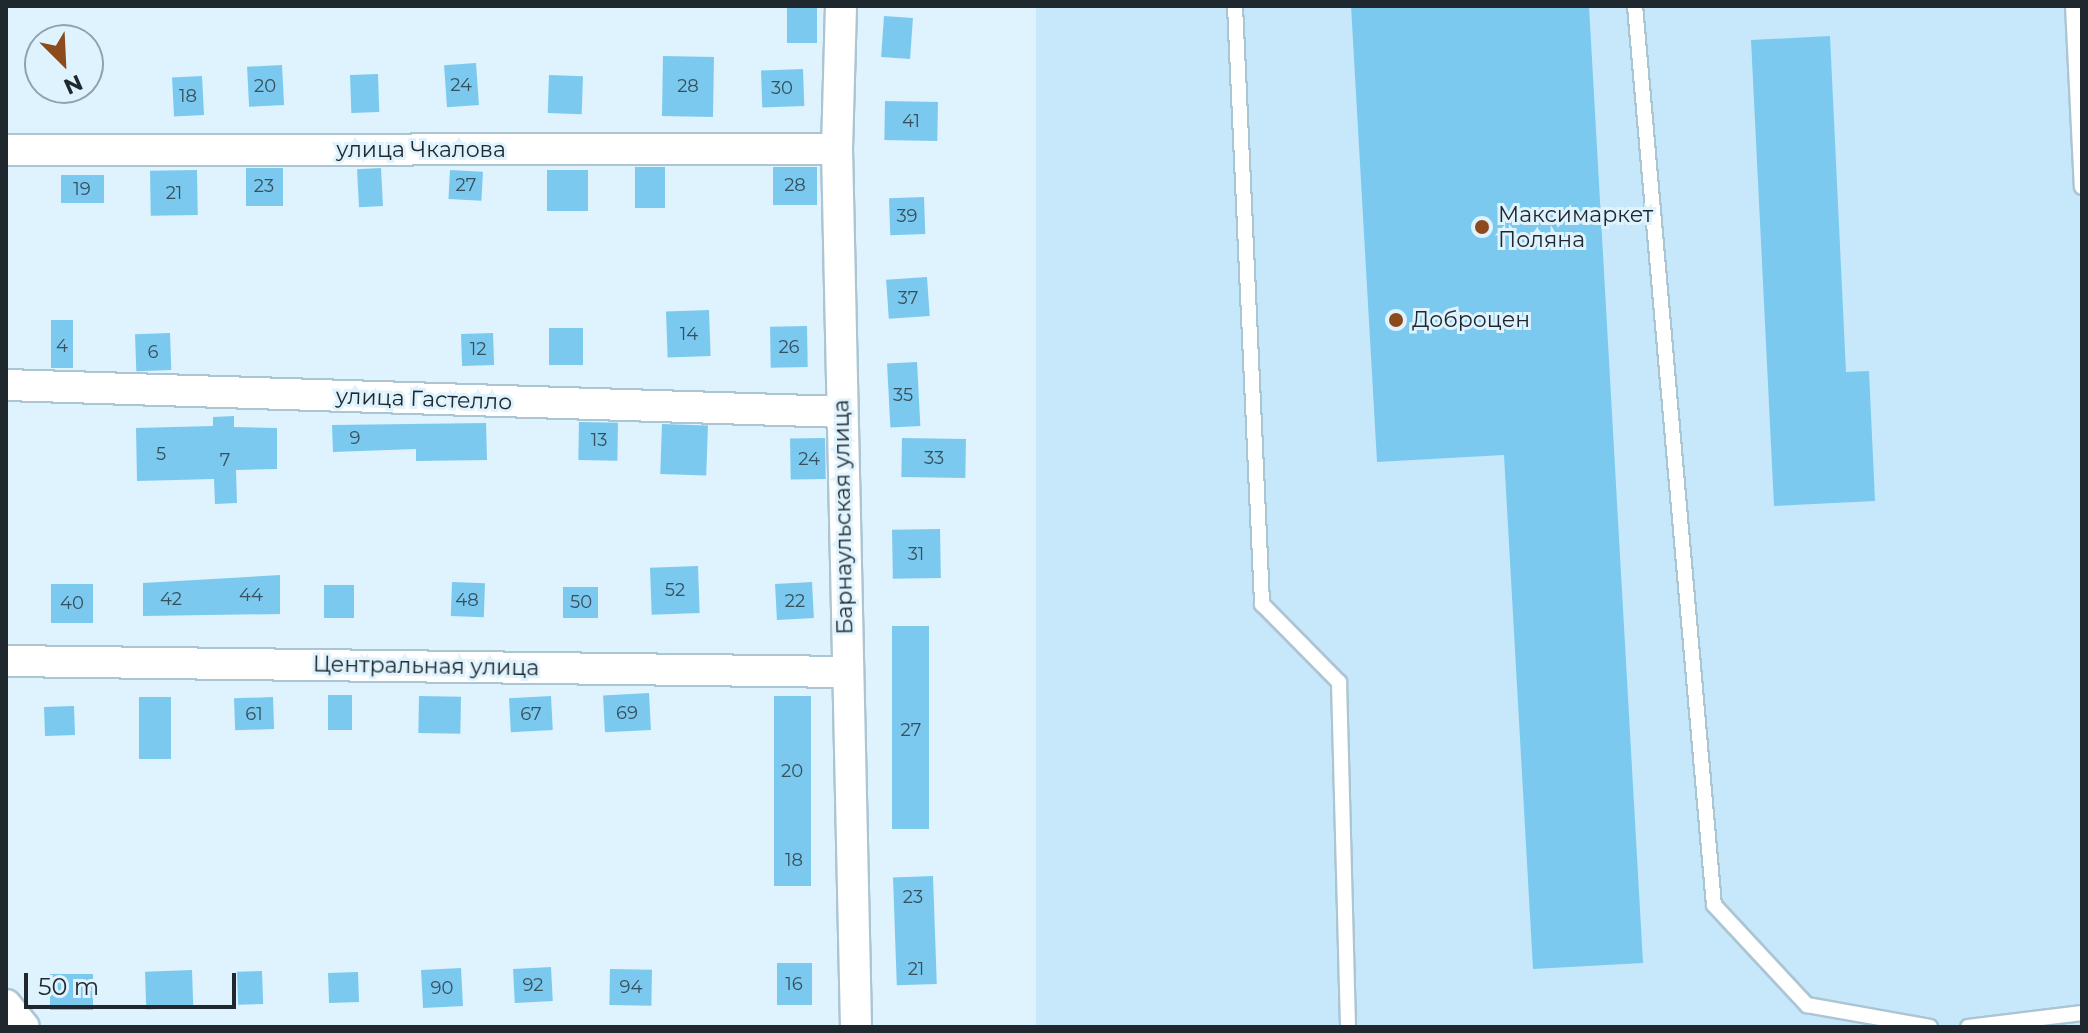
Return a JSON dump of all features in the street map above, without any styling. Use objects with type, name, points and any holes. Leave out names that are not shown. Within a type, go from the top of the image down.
[{"type":"street","name":"Барнаульская улица","points":[[841,6],[837,149],[856,1027]]},
{"type":"street","name":"улица Чкалова","points":[[6,150],[837,149]]},
{"type":"street","name":"улица Гастелло","points":[[6,385],[841,412]]},
{"type":"street","name":"Центральная улица","points":[[6,661],[846,672]]},
{"type":"street","points":[[6,1005],[24,1027]]},
{"type":"lane","points":[[1235,6],[1262,604],[1339,682],[1348,1027]]},
{"type":"lane","points":[[1635,6],[1714,905],[1807,1005],[1930,1027]]},
{"type":"lane","points":[[2073,6],[2082,187]]},
{"type":"lane","points":[[1968,1027],[2082,1013]]},
{"type":"shaded area","points":[[1036,6],[2082,6],[2082,1027],[1036,1027]]},
{"type":"building","points":[[787,6],[817,6],[817,43],[787,43]]},
{"type":"building","name":"Максимаркет Поляна","points":[[1351,6],[1589,6],[1643,963],[1533,969],[1504,455],[1377,462]]},
{"type":"building","points":[[884,16],[913,18],[910,59],[881,57]]},
{"type":"building","points":[[1830,36],[1846,372],[1869,371],[1875,501],[1774,506],[1751,40]]},
{"type":"building","points":[[663,56],[714,57],[713,117],[662,116]]},
{"type":"building","points":[[476,63],[479,105],[447,107],[444,65]]},
{"type":"building","points":[[282,65],[284,105],[249,107],[247,67]]},
{"type":"building","points":[[803,69],[804,106],[762,107],[761,70]]},
{"type":"building","points":[[378,74],[379,112],[351,113],[350,75]]},
{"type":"building","points":[[549,75],[583,76],[582,114],[548,113]]},
{"type":"building","points":[[202,76],[204,115],[174,117],[172,78]]},
{"type":"building","points":[[885,101],[938,102],[937,141],[884,140]]},
{"type":"building","points":[[635,167],[665,167],[665,208],[635,208]]},
{"type":"building","points":[[773,167],[817,167],[817,205],[773,205]]},
{"type":"building","points":[[246,168],[283,168],[283,206],[246,206]]},
{"type":"building","points":[[381,168],[383,206],[359,207],[357,169]]},
{"type":"building","points":[[197,170],[198,215],[151,216],[150,171]]},
{"type":"building","points":[[450,170],[483,172],[481,201],[448,199]]},
{"type":"building","points":[[547,170],[588,170],[588,211],[547,211]]},
{"type":"building","points":[[61,175],[104,175],[104,203],[61,203]]},
{"type":"building","points":[[924,197],[925,234],[890,235],[889,198]]},
{"type":"building","points":[[927,277],[930,316],[889,319],[886,280]]},
{"type":"building","points":[[709,310],[711,356],[668,357],[666,312]]},
{"type":"building","points":[[51,320],[73,320],[73,368],[51,368]]},
{"type":"building","points":[[807,326],[808,367],[771,368],[770,327]]},
{"type":"building","points":[[549,328],[583,328],[583,365],[549,365]]},
{"type":"building","points":[[170,333],[171,370],[136,371],[135,334]]},
{"type":"building","points":[[493,333],[494,365],[462,366],[461,334]]},
{"type":"building","points":[[917,362],[920,426],[890,427],[887,364]]},
{"type":"building","points":[[234,416],[234,427],[277,428],[277,469],[236,470],[237,503],[215,504],[214,479],[137,481],[136,428],[213,426],[213,417]]},
{"type":"building","points":[[579,422],[618,423],[617,461],[578,460]]},
{"type":"building","points":[[486,423],[487,460],[416,461],[416,449],[333,452],[332,425]]},
{"type":"building","points":[[662,424],[708,426],[706,476],[660,474]]},
{"type":"building","points":[[825,438],[826,479],[791,480],[790,439]]},
{"type":"building","points":[[902,438],[966,439],[965,478],[901,477]]},
{"type":"building","points":[[940,529],[941,578],[893,579],[892,530]]},
{"type":"building","points":[[698,566],[700,613],[652,615],[650,568]]},
{"type":"building","points":[[280,575],[280,614],[143,616],[143,583]]},
{"type":"building","points":[[452,582],[485,583],[484,617],[451,616]]},
{"type":"building","points":[[812,582],[814,618],[777,620],[775,584]]},
{"type":"building","points":[[51,584],[93,584],[93,623],[51,623]]},
{"type":"building","points":[[324,585],[354,585],[354,618],[324,618]]},
{"type":"building","points":[[563,587],[598,587],[598,618],[563,618]]},
{"type":"building","points":[[892,626],[929,626],[929,829],[892,829]]},
{"type":"building","points":[[649,693],[651,730],[605,732],[603,695]]},
{"type":"building","points":[[328,695],[352,695],[352,730],[328,730]]},
{"type":"building","points":[[419,696],[461,697],[460,734],[418,733]]},
{"type":"building","points":[[551,696],[553,730],[511,732],[509,698]]},
{"type":"building","points":[[774,696],[811,696],[811,886],[774,886]]},
{"type":"building","points":[[139,697],[171,697],[171,759],[139,759]]},
{"type":"building","points":[[273,697],[274,729],[235,730],[234,698]]},
{"type":"building","points":[[74,706],[75,735],[45,736],[44,707]]},
{"type":"building","points":[[933,876],[937,984],[897,985],[893,877]]},
{"type":"building","points":[[777,963],[812,963],[812,1005],[777,1005]]},
{"type":"building","points":[[551,967],[553,1001],[515,1003],[513,969]]},
{"type":"building","points":[[461,968],[463,1006],[423,1008],[421,970]]},
{"type":"building","points":[[610,969],[652,970],[651,1006],[609,1005]]},
{"type":"building","points":[[192,970],[193,1008],[146,1010],[145,972]]},
{"type":"building","points":[[262,971],[263,1004],[238,1005],[237,972]]},
{"type":"building","points":[[358,972],[359,1002],[329,1003],[328,973]]},
{"type":"building","points":[[50,974],[93,974],[93,1010],[50,1010]]},
{"type":"place","name":"Максимаркет Поляна","points":[[1482,227]]},
{"type":"place","name":"Доброцен","points":[[1396,320]]}]
